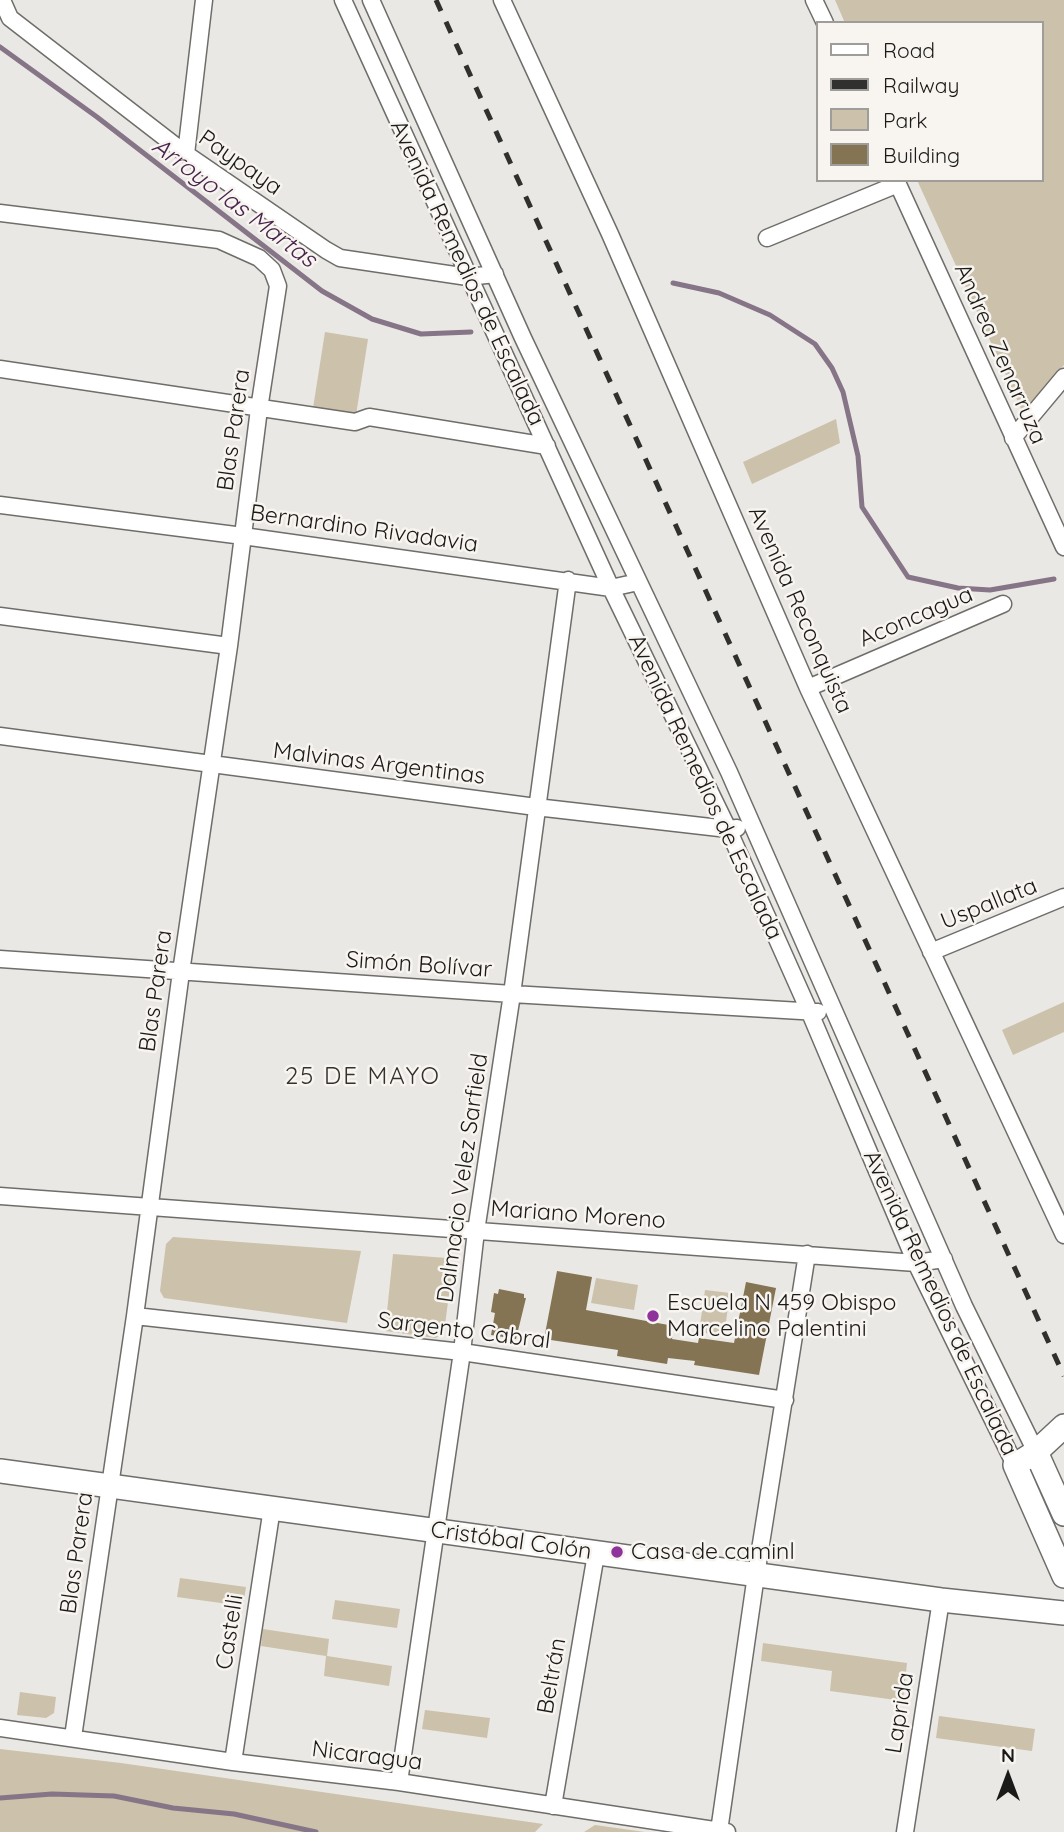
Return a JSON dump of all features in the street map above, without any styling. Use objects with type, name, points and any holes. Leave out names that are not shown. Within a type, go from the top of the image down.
[{"type":"street","name":"Paypaya","points":[[2,0],[10,18],[186,154],[340,258],[472,284],[496,277]]},
{"type":"street","points":[[186,154],[204,0]]},
{"type":"street","name":"Avenida Remedios de Escalada","points":[[343,0],[611,588],[728,829],[810,1013],[916,1263],[1015,1465],[1064,1576]]},
{"type":"street","name":"Avenida Remedios de Escalada","points":[[371,0],[523,338],[753,826],[964,1306],[1064,1514]]},
{"type":"street","name":"Avenida Reconquista","points":[[502,0],[610,234],[808,688],[1064,1235]]},
{"type":"street","points":[[814,0],[824,21]]},
{"type":"street","points":[[767,237],[897,182]]},
{"type":"street","name":"Andrea Zenarruza","points":[[897,182],[1064,547]]},
{"type":"street","name":"Blas Parera","points":[[0,213],[219,240],[259,258],[272,270],[278,286],[135,1317],[73,1737]]},
{"type":"street","points":[[0,369],[355,422],[369,417],[547,446]]},
{"type":"street","points":[[1013,438],[1064,377]]},
{"type":"street","name":"Bernardino Rivadavia","points":[[0,505],[568,580],[611,588],[638,582]]},
{"type":"street","name":"Dalmacio Velez Sarfield","points":[[399,1782],[462,1352],[476,1231],[512,994],[568,580]]},
{"type":"street","name":"Aconcagua","points":[[808,688],[1003,604]]},
{"type":"street","points":[[0,616],[229,646]]},
{"type":"street","name":"Malvinas Argentinas","points":[[0,736],[536,807],[728,829],[753,826]]},
{"type":"street","name":"Uspallata","points":[[931,952],[1064,897]]},
{"type":"street","name":"Simón Bolívar","points":[[0,959],[810,1013],[835,1010]]},
{"type":"street","name":"Mariano Moreno","points":[[0,1196],[916,1263],[944,1259]]},
{"type":"street","points":[[723,1832],[756,1575],[807,1254]]},
{"type":"street","name":"Sargento Cabral","points":[[135,1317],[462,1352],[785,1400]]},
{"type":"street","points":[[1015,1465],[1036,1452],[1064,1426]]},
{"type":"street","name":"Cristóbal Colón","points":[[0,1471],[940,1600],[1064,1613]]},
{"type":"street","name":"Castelli","points":[[233,1762],[272,1508]]},
{"type":"street","name":"Beltrán","points":[[553,1806],[596,1554]]},
{"type":"street","name":"Laprida","points":[[905,1832],[940,1600]]},
{"type":"street","name":"Nicaragua","points":[[0,1728],[581,1808],[723,1832]]},
{"type":"green space","points":[[835,0],[1064,0],[1064,365],[1023,413],[918,182],[1043,182],[1043,21],[844,21]]},
{"type":"green space","points":[[325,332],[368,339],[356,415],[313,408]]},
{"type":"green space","points":[[836,419],[840,443],[752,484],[743,462]]},
{"type":"green space","points":[[1064,1002],[1064,1032],[1013,1055],[1002,1030]]},
{"type":"green space","points":[[173,1237],[361,1251],[347,1323],[164,1298],[160,1291],[166,1244]]},
{"type":"green space","points":[[393,1254],[447,1258],[453,1265],[444,1332],[436,1338],[385,1331]]},
{"type":"green space","points":[[596,1278],[638,1285],[634,1310],[591,1303]]},
{"type":"green space","points":[[705,1290],[730,1293],[724,1336],[699,1332]]},
{"type":"green space","points":[[180,1578],[246,1587],[243,1606],[177,1597]]},
{"type":"green space","points":[[335,1600],[400,1609],[397,1628],[332,1619]]},
{"type":"green space","points":[[263,1629],[329,1639],[327,1656],[392,1666],[389,1686],[324,1676],[326,1656],[261,1646]]},
{"type":"green space","points":[[763,1643],[907,1663],[903,1701],[830,1691],[832,1671],[761,1661]]},
{"type":"green space","points":[[20,1692],[56,1697],[54,1713],[46,1718],[17,1715]]},
{"type":"green space","points":[[425,1710],[490,1718],[487,1738],[422,1729]]},
{"type":"green space","points":[[939,1716],[1035,1729],[1032,1751],[936,1738]]},
{"type":"green space","points":[[0,1749],[121,1763],[543,1824],[535,1832],[0,1832]]},
{"type":"green space","points":[[595,1825],[645,1832],[584,1832]]},
{"type":"building","points":[[557,1271],[592,1277],[586,1310],[674,1326],[672,1339],[698,1343],[699,1338],[734,1343],[746,1282],[776,1288],[759,1375],[694,1365],[695,1361],[668,1358],[667,1364],[617,1356],[618,1350],[544,1339]]},
{"type":"building","points":[[499,1289],[524,1294],[526,1298],[516,1339],[491,1335],[495,1313],[491,1312],[494,1293],[498,1294]]},
{"type":"waterway","name":"Arroyo las Martas","points":[[0,47],[97,117],[322,291],[372,319],[421,334],[471,332]]},
{"type":"waterway","name":"Arroyo las Martas","points":[[673,283],[719,293],[770,315],[815,344],[832,368],[843,392],[858,456],[862,507],[908,577],[958,588],[990,590],[1054,579]]},
{"type":"waterway","points":[[0,1798],[52,1794],[114,1796],[173,1808],[234,1814],[316,1832]]},
{"type":"railway","points":[[436,0],[1064,1376]]},
{"type":"place","name":"Escuela N 459 Obispo Marcelino Palentini","points":[[653,1316]]},
{"type":"place","name":"Casa de caminl","points":[[617,1552]]},
{"type":"district","name":"25 DE MAYO","points":[[363,1077]]}]
